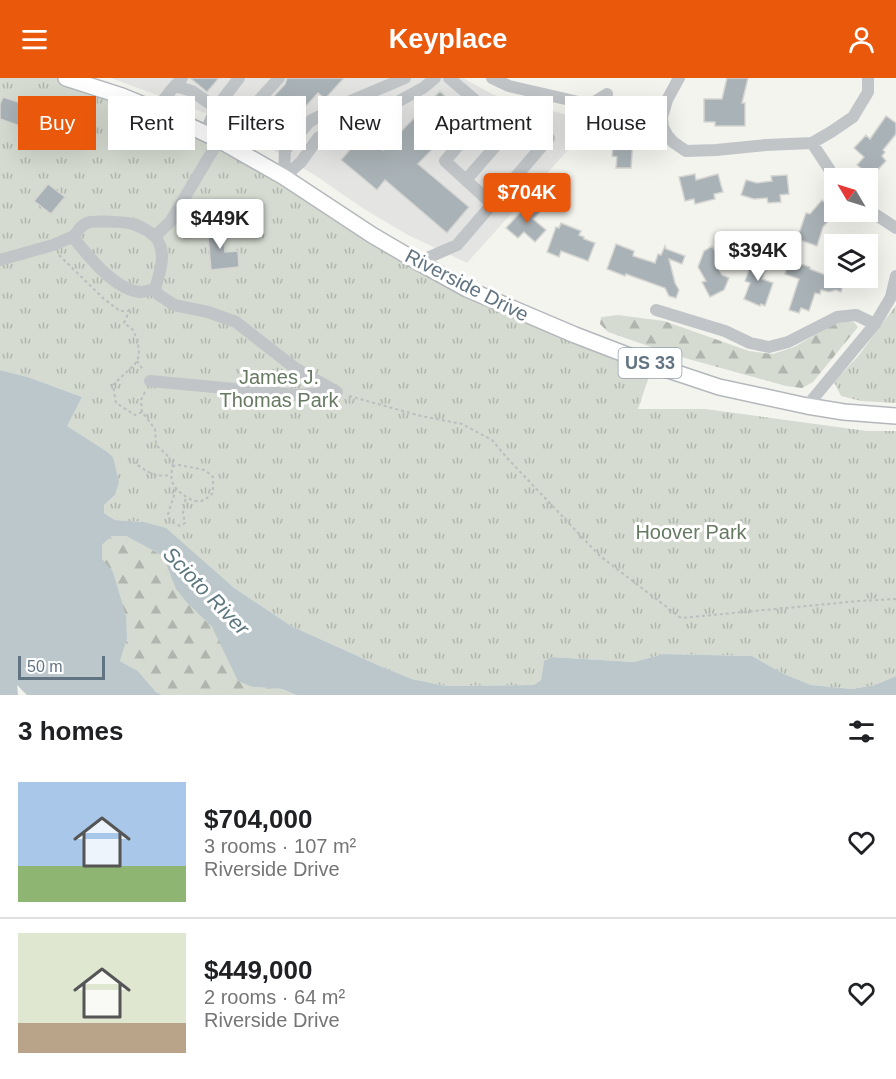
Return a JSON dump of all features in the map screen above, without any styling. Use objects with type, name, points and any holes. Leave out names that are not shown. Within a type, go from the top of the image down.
[{"type":"main road","name":"Riverside Drive","points":[[70,79],[122,96]]},
{"type":"main road","name":"Riverside Drive","points":[[195,128],[205,133]]},
{"type":"main road","name":"Riverside Drive","points":[[237,150],[284,177],[372,235],[467,289],[599,345],[719,387],[807,406],[844,412],[896,416]]},
{"type":"street","points":[[225,96],[239,78]]},
{"type":"street","points":[[263,96],[279,78]]},
{"type":"street","points":[[284,177],[285,150],[310,121],[407,78],[419,90]]},
{"type":"street","points":[[284,177],[301,162],[318,138],[334,127],[399,101],[435,78]]},
{"type":"street","points":[[449,78],[470,96]]},
{"type":"street","points":[[492,78],[509,86],[582,102],[594,102],[607,94]]},
{"type":"street","points":[[679,78],[667,99],[662,117],[667,135],[686,151],[812,143],[853,117],[868,92],[868,78]]},
{"type":"street","points":[[167,96],[178,82],[207,102]]},
{"type":"street","points":[[205,133],[207,128]]},
{"type":"street","points":[[812,143],[828,168]]},
{"type":"street","points":[[155,236],[170,222],[218,150]]},
{"type":"street","points":[[454,150],[445,161],[492,204]]},
{"type":"street","points":[[466,180],[492,150]]},
{"type":"street","points":[[418,262],[457,245],[539,150]]},
{"type":"street","points":[[878,216],[896,228]]},
{"type":"street","points":[[0,261],[53,245],[74,236],[87,222],[133,224],[155,236],[160,244],[160,270],[155,289],[159,295],[174,305],[208,312],[236,322],[295,368],[337,392],[298,395],[150,381]]},
{"type":"street","points":[[74,236],[103,273],[115,281],[129,289],[141,292],[155,289]]},
{"type":"street","points":[[807,406],[875,324],[891,297],[896,276]]},
{"type":"street","points":[[656,310],[724,331],[750,344],[769,347],[788,342],[837,317],[856,315],[875,324]]},
{"type":"path","points":[[53,245],[62,259],[104,299],[120,311],[129,311],[124,323],[133,330],[138,342],[139,356],[135,364],[113,385],[116,403],[135,415],[142,412]]},
{"type":"path","points":[[150,381],[141,400],[142,412],[155,429],[156,445],[167,455],[173,466],[171,474],[176,489],[168,514],[170,521],[180,526],[185,523],[183,513],[186,496]]},
{"type":"path","points":[[350,396],[421,416],[462,424],[492,440],[600,556],[681,618],[896,599]]},
{"type":"path","points":[[128,458],[152,474],[160,476],[171,474]]},
{"type":"path","points":[[173,466],[205,470],[213,477],[213,493],[203,501],[194,501],[176,489]]},
{"type":"shaded area","points":[[111,78],[463,78],[498,96],[414,96],[414,150],[553,150],[553,111],[565,114],[565,150],[568,150],[467,263],[408,235],[273,150],[306,150],[306,96],[207,96],[207,114],[195,109],[195,96],[160,96]]},
{"type":"green space","name":"James J. Thomas Park","points":[[0,78],[66,78],[117,96],[108,96],[108,150],[195,150],[195,133],[207,140],[207,150],[225,150],[418,262],[653,365],[638,409],[706,409],[867,431],[896,431],[896,676],[875,685],[852,689],[811,685],[784,674],[752,656],[663,654],[634,662],[552,657],[544,662],[541,680],[534,685],[446,686],[412,679],[291,626],[144,522],[115,520],[104,513],[104,505],[115,495],[106,451],[66,426],[82,397],[28,377],[0,370]]},
{"type":"green space","points":[[896,305],[896,403],[861,401],[841,396],[834,382],[859,355]]},
{"type":"green space","points":[[618,315],[664,321],[749,351],[773,354],[794,347],[835,324],[846,321],[854,322],[858,327],[813,382],[802,388],[786,386],[674,355],[608,332],[600,324],[601,317]]},
{"type":"green space","points":[[112,536],[126,536],[163,556],[177,589],[188,604],[212,627],[253,687],[282,689],[296,695],[162,695],[156,692],[138,671],[120,661],[127,639],[102,560],[102,545]]},
{"type":"water","name":"Scioto River","points":[[0,370],[28,377],[82,397],[67,426],[113,457],[119,482],[115,495],[104,505],[104,513],[115,520],[144,522],[166,528],[233,587],[291,626],[412,679],[446,686],[534,685],[541,680],[544,661],[552,657],[634,662],[663,654],[752,656],[784,674],[811,685],[852,689],[875,685],[896,676],[896,695],[296,695],[282,689],[253,687],[238,681],[212,627],[176,589],[163,556],[126,536],[112,536],[102,545],[102,559],[113,572],[126,616],[127,639],[120,661],[138,671],[156,692],[162,695],[27,695],[17,685],[18,695],[0,695]]},
{"type":"building","points":[[190,78],[219,78],[207,92]]},
{"type":"building","points":[[287,78],[344,78],[328,96],[322,96],[318,93],[306,106],[306,96],[274,96],[285,84]]},
{"type":"building","points":[[727,78],[748,78],[742,103],[745,103],[745,126],[715,126],[715,122],[704,122],[704,99],[722,99]]},
{"type":"building","points":[[440,91],[445,96],[435,96]]},
{"type":"building","points":[[3,97],[18,102],[18,125],[0,119],[0,104]]},
{"type":"building","points":[[886,116],[896,123],[896,134],[883,150],[885,152],[882,156],[886,161],[878,170],[860,168],[857,165],[864,157],[854,148],[866,135],[870,139]]},
{"type":"building","points":[[414,118],[414,150],[432,150],[418,164],[469,207],[447,233],[385,180],[377,190],[341,160],[349,150],[402,150],[402,130]]},
{"type":"building","points":[[613,150],[632,150],[631,168],[616,168],[617,157],[612,156]]},
{"type":"building","points":[[695,174],[696,180],[718,174],[723,192],[714,194],[715,199],[695,204],[694,199],[685,201],[679,177]]},
{"type":"building","points":[[787,175],[789,194],[780,195],[781,202],[768,203],[767,198],[754,199],[741,195],[746,180],[757,183],[772,181],[771,176]]},
{"type":"building","points":[[48,184],[65,197],[51,214],[34,201]]},
{"type":"building","points":[[822,200],[824,202],[824,222],[827,222],[823,227],[817,246],[797,239],[806,213],[810,214]]},
{"type":"building","points":[[530,202],[540,212],[533,219],[546,230],[535,242],[524,232],[518,238],[506,228]]},
{"type":"building","points":[[561,223],[581,231],[579,235],[595,243],[588,261],[561,251],[559,257],[547,252],[556,227],[559,228]]},
{"type":"building","points":[[222,225],[225,252],[238,251],[239,267],[211,270],[207,226]]},
{"type":"building","points":[[616,244],[634,251],[633,256],[655,263],[658,254],[661,255],[665,246],[666,249],[685,256],[682,264],[669,259],[679,290],[676,298],[669,296],[665,288],[607,269]]},
{"type":"building","points":[[712,246],[721,262],[716,265],[722,275],[729,278],[724,290],[710,297],[702,282],[706,281],[698,267],[704,251]]},
{"type":"building","points":[[755,253],[769,258],[762,279],[773,283],[765,306],[744,299],[750,283],[745,281]]},
{"type":"building","points":[[789,260],[824,274],[824,288],[842,288],[841,292],[821,290],[820,294],[815,293],[809,311],[801,308],[799,313],[789,310],[799,279],[785,274]]},
{"type":"park label","name":"Hoover Park","points":[[691,532]]}]
